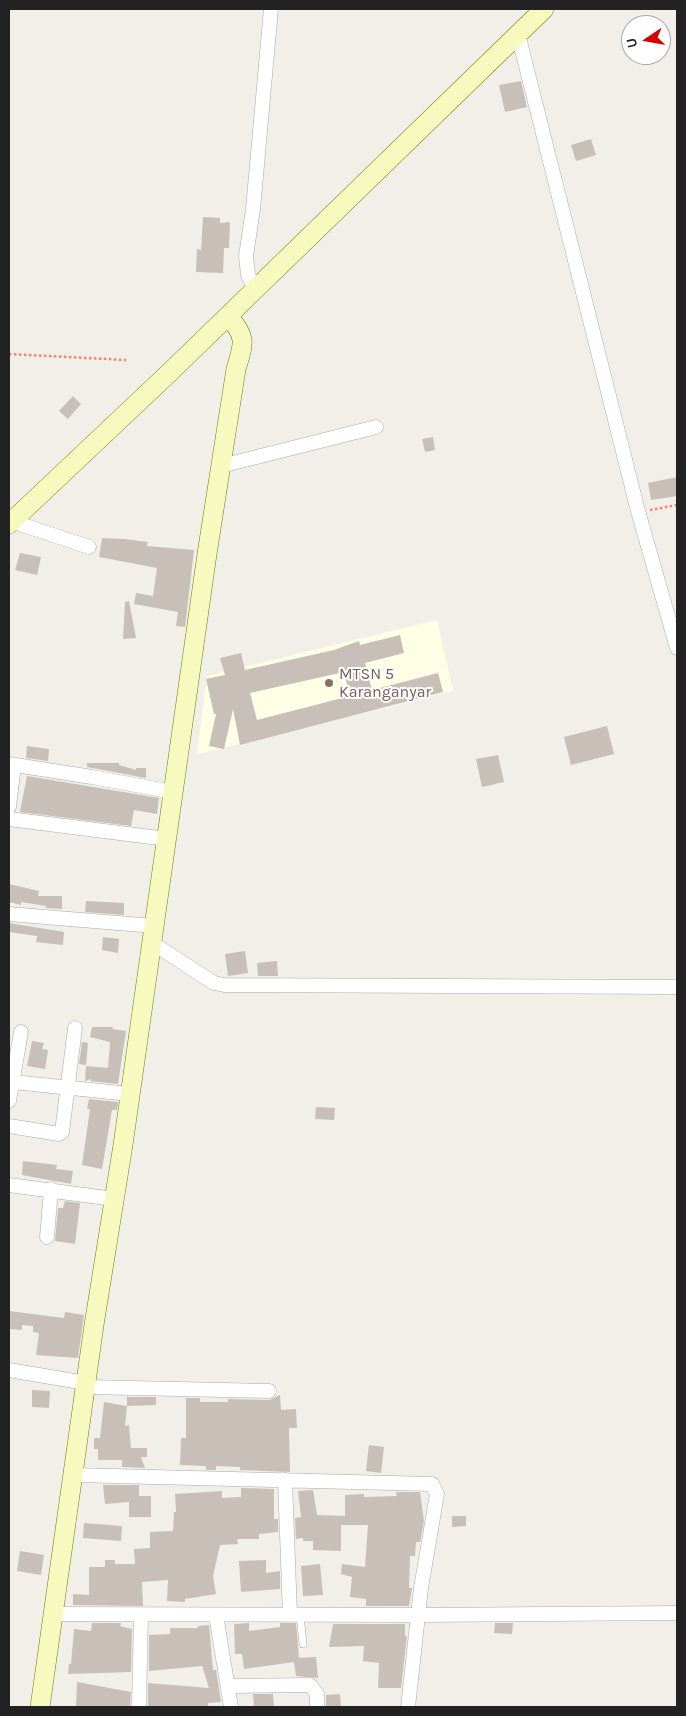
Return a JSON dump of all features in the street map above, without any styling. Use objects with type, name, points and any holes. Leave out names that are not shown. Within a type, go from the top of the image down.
[{"type":"main road","points":[[10,522],[228,316],[252,282],[544,9]]},
{"type":"main road","points":[[40,1707],[220,466],[243,338],[240,330],[228,316]]},
{"type":"street","points":[[252,282],[246,256],[253,209],[271,9]]},
{"type":"street","points":[[518,34],[638,512],[677,648]]},
{"type":"street","points":[[220,466],[376,428]]},
{"type":"street","points":[[10,522],[89,547]]},
{"type":"street","points":[[9,807],[12,765],[92,776],[173,792]]},
{"type":"street","points":[[9,819],[167,839]]},
{"type":"street","points":[[9,914],[153,935],[214,983],[224,986],[677,987]]},
{"type":"street","points":[[9,1126],[62,1133],[75,1028]]},
{"type":"street","points":[[9,1101],[20,1032]]},
{"type":"street","points":[[13,1082],[68,1086],[130,1094]]},
{"type":"street","points":[[9,1185],[114,1198]]},
{"type":"street","points":[[47,1237],[51,1189]]},
{"type":"street","points":[[9,1370],[86,1385],[269,1391]]},
{"type":"street","points":[[73,1475],[428,1483],[435,1487],[437,1494],[418,1615],[408,1707]]},
{"type":"street","points":[[285,1480],[295,1615]]},
{"type":"street","points":[[53,1614],[141,1616],[677,1613]]},
{"type":"street","points":[[216,1615],[231,1707]]},
{"type":"street","points":[[140,1707],[141,1616]]},
{"type":"street","points":[[229,1686],[310,1685],[317,1694],[317,1707]]},
{"type":"lane","points":[[295,1615],[303,1644]]},
{"type":"path","points":[[9,354],[126,360]]},
{"type":"path","points":[[638,512],[677,505]]},
{"type":"shaded area","name":"MTSN 5 Karanganyar","points":[[437,620],[453,691],[197,754],[207,676]]},
{"type":"building","points":[[521,81],[527,107],[505,112],[499,85]]},
{"type":"building","points":[[591,139],[596,155],[576,161],[571,145]]},
{"type":"building","points":[[203,217],[220,218],[220,223],[230,222],[229,248],[224,248],[223,273],[196,272],[197,249],[201,250]]},
{"type":"building","points":[[73,396],[81,404],[68,419],[59,411]]},
{"type":"building","points":[[433,437],[435,450],[425,452],[422,439]]},
{"type":"building","points":[[677,477],[677,496],[651,500],[648,483]]},
{"type":"building","points":[[102,538],[148,542],[147,546],[194,550],[185,627],[176,626],[178,612],[134,604],[136,593],[153,596],[157,568],[99,557]]},
{"type":"building","points":[[20,553],[41,557],[37,575],[15,570]]},
{"type":"building","points":[[129,601],[136,638],[123,639],[125,602]]},
{"type":"building","points":[[400,635],[404,653],[365,663],[372,690],[438,673],[443,692],[240,745],[233,709],[224,749],[209,746],[216,714],[214,714],[206,679],[225,675],[220,658],[241,653],[245,670],[334,650],[359,641],[360,645]],"holes":[[[344,672],[350,696],[257,720],[250,693]]]},
{"type":"building","points":[[607,726],[614,754],[571,765],[564,737]]},
{"type":"building","points":[[27,746],[49,749],[48,761],[26,758]]},
{"type":"building","points":[[498,755],[504,782],[482,787],[476,759]]},
{"type":"building","points":[[87,763],[119,763],[119,765],[136,770],[136,768],[146,768],[146,778],[87,767]]},
{"type":"building","points":[[27,776],[159,798],[157,814],[134,810],[131,826],[20,812]]},
{"type":"building","points":[[9,884],[39,891],[38,896],[62,896],[62,909],[46,908],[46,906],[21,902],[21,905],[9,902]]},
{"type":"building","points":[[86,901],[124,903],[124,915],[85,912]]},
{"type":"building","points":[[9,923],[64,932],[63,945],[36,942],[37,936],[9,932]]},
{"type":"building","points":[[103,937],[119,939],[118,953],[102,950]]},
{"type":"building","points":[[245,951],[248,973],[228,976],[225,954]]},
{"type":"building","points":[[277,961],[278,976],[258,976],[257,963]]},
{"type":"building","points":[[92,1027],[113,1027],[112,1029],[126,1031],[118,1084],[91,1081],[91,1079],[85,1081],[86,1066],[108,1068],[110,1042],[90,1037]]},
{"type":"building","points":[[32,1041],[44,1043],[42,1049],[48,1050],[45,1069],[27,1066]]},
{"type":"building","points":[[82,1042],[88,1043],[86,1065],[79,1064]]},
{"type":"building","points":[[89,1099],[118,1102],[117,1110],[112,1110],[102,1169],[82,1165],[90,1109],[87,1109]]},
{"type":"building","points":[[316,1107],[335,1108],[334,1120],[315,1119]]},
{"type":"building","points":[[23,1161],[57,1165],[56,1169],[73,1171],[71,1184],[22,1175]]},
{"type":"building","points":[[65,1201],[80,1203],[75,1244],[55,1241],[58,1208],[63,1208]]},
{"type":"building","points":[[9,1311],[64,1318],[65,1312],[84,1315],[78,1358],[36,1355],[39,1333],[33,1332],[33,1326],[22,1325],[22,1330],[9,1329]]},
{"type":"building","points":[[32,1390],[50,1391],[49,1408],[32,1407]]},
{"type":"building","points":[[280,1395],[281,1410],[296,1409],[297,1428],[289,1428],[290,1472],[240,1470],[240,1467],[216,1466],[216,1470],[206,1470],[206,1466],[180,1465],[181,1438],[186,1438],[186,1398],[200,1398],[200,1402],[228,1402],[228,1399],[269,1400]]},
{"type":"building","points":[[127,1397],[156,1397],[156,1405],[127,1406]]},
{"type":"building","points":[[104,1402],[127,1406],[125,1426],[129,1425],[131,1448],[147,1448],[147,1457],[141,1457],[145,1468],[122,1467],[122,1460],[98,1460],[98,1449],[94,1449],[94,1438],[100,1438]]},
{"type":"building","points":[[369,1445],[384,1447],[381,1473],[366,1471]]},
{"type":"building","points":[[103,1485],[139,1485],[139,1496],[151,1496],[151,1517],[129,1517],[129,1502],[105,1504]]},
{"type":"building","points":[[241,1488],[274,1489],[274,1519],[278,1519],[278,1532],[259,1534],[259,1539],[237,1539],[238,1544],[220,1545],[213,1576],[216,1594],[185,1599],[185,1602],[167,1601],[168,1580],[142,1582],[143,1606],[73,1605],[73,1594],[89,1595],[89,1567],[105,1567],[105,1560],[115,1560],[115,1564],[135,1564],[134,1549],[150,1548],[150,1532],[173,1531],[174,1512],[176,1512],[175,1494],[222,1491],[222,1498],[241,1497]]},
{"type":"building","points":[[313,1490],[317,1515],[345,1516],[345,1495],[364,1494],[364,1497],[397,1496],[396,1492],[420,1492],[424,1521],[420,1542],[416,1542],[415,1556],[410,1556],[409,1588],[412,1588],[409,1606],[366,1606],[366,1599],[350,1597],[352,1577],[341,1574],[342,1564],[365,1567],[368,1525],[341,1525],[341,1551],[313,1550],[313,1541],[303,1541],[303,1538],[296,1539],[295,1518],[301,1517],[298,1491]]},
{"type":"building","points":[[452,1516],[466,1516],[466,1526],[452,1527]]},
{"type":"building","points":[[84,1523],[122,1526],[121,1541],[83,1538]]},
{"type":"building","points":[[20,1551],[44,1555],[41,1575],[17,1571]]},
{"type":"building","points":[[266,1560],[266,1573],[280,1571],[280,1589],[241,1592],[239,1561]]},
{"type":"building","points":[[320,1564],[323,1595],[303,1596],[301,1566]]},
{"type":"building","points":[[92,1623],[121,1623],[120,1626],[132,1629],[131,1672],[68,1674],[69,1664],[71,1664],[74,1629],[91,1631]]},
{"type":"building","points":[[249,1623],[249,1631],[280,1627],[280,1623],[296,1623],[299,1658],[316,1657],[318,1678],[296,1676],[294,1662],[244,1669],[242,1654],[235,1654],[234,1624]]},
{"type":"building","points":[[495,1623],[513,1623],[512,1634],[494,1633]]},
{"type":"building","points":[[333,1624],[405,1624],[405,1636],[407,1636],[401,1688],[378,1688],[379,1663],[363,1661],[364,1646],[329,1647]]},
{"type":"building","points":[[209,1625],[213,1670],[216,1670],[221,1702],[208,1703],[208,1707],[148,1707],[148,1683],[209,1688],[202,1666],[149,1671],[149,1635],[170,1634],[170,1628],[198,1628],[198,1626]]},
{"type":"building","points":[[77,1682],[131,1692],[130,1707],[76,1707]]},
{"type":"building","points":[[253,1694],[273,1694],[274,1707],[254,1707]]},
{"type":"building","points":[[340,1694],[341,1707],[326,1707],[326,1695]]},
{"type":"place","name":"MTSN 5 Karanganyar","points":[[329,683]]}]
